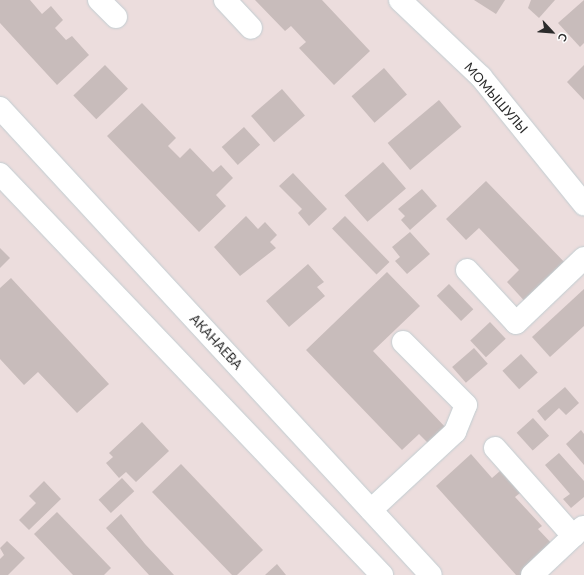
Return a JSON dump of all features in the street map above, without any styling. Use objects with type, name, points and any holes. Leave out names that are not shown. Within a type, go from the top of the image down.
[{"type":"street","points":[[99,0],[116,17]]},
{"type":"street","points":[[225,0],[251,28]]},
{"type":"street","name":"МОМЫШУЛЫ","points":[[400,0],[480,77],[584,204]]},
{"type":"street","name":"АКАНАЕВА","points":[[0,108],[431,575]]},
{"type":"street","points":[[0,174],[382,575]]},
{"type":"street","points":[[467,270],[516,323],[584,258]]},
{"type":"street","points":[[371,510],[455,432],[466,405],[403,342]]},
{"type":"street","points":[[495,448],[578,531],[532,575]]},
{"type":"building","points":[[0,0],[30,0],[42,14],[51,6],[63,20],[55,28],[66,40],[72,36],[89,55],[57,85],[0,23]]},
{"type":"building","points":[[255,0],[322,0],[370,51],[334,85],[299,48],[306,42],[291,26],[285,31]]},
{"type":"building","points":[[474,0],[505,0],[496,14]]},
{"type":"building","points":[[531,0],[555,0],[539,18],[528,8]]},
{"type":"building","points":[[584,0],[584,43],[580,47],[558,23]]},
{"type":"building","points":[[105,65],[128,89],[96,119],[73,96]]},
{"type":"building","points":[[584,65],[584,100],[567,82]]},
{"type":"building","points":[[384,68],[407,94],[375,123],[352,96]]},
{"type":"building","points":[[282,89],[305,115],[274,142],[251,116]]},
{"type":"building","points":[[439,100],[461,127],[410,170],[388,143]]},
{"type":"building","points":[[142,103],[176,138],[168,146],[180,158],[190,148],[213,172],[221,165],[233,178],[216,195],[226,206],[199,232],[107,136]]},
{"type":"building","points":[[244,127],[260,145],[238,165],[222,147]]},
{"type":"building","points":[[383,162],[406,188],[367,222],[345,195]]},
{"type":"building","points":[[293,173],[327,209],[309,226],[298,213],[302,209],[279,186]]},
{"type":"building","points":[[486,181],[569,267],[529,306],[507,282],[519,270],[479,228],[466,240],[446,219]]},
{"type":"building","points":[[422,189],[437,206],[410,230],[401,220],[405,216],[398,209]]},
{"type":"building","points":[[246,216],[258,229],[265,222],[277,235],[270,242],[276,248],[240,276],[214,247]]},
{"type":"building","points":[[345,216],[389,262],[377,275],[332,229]]},
{"type":"building","points":[[410,232],[430,254],[407,274],[395,261],[400,257],[392,247]]},
{"type":"building","points":[[0,248],[10,258],[0,268]]},
{"type":"building","points":[[308,264],[324,282],[317,287],[325,296],[289,327],[266,301]]},
{"type":"building","points":[[387,272],[420,306],[373,351],[447,429],[430,445],[419,434],[402,450],[306,350]]},
{"type":"building","points":[[11,278],[109,384],[77,413],[38,372],[24,385],[0,359],[0,288]]},
{"type":"building","points":[[449,284],[473,309],[461,321],[437,296]]},
{"type":"building","points":[[584,289],[584,326],[550,357],[532,337]]},
{"type":"building","points":[[490,322],[506,339],[486,357],[470,340]]},
{"type":"building","points":[[474,348],[488,364],[466,383],[452,367]]},
{"type":"building","points":[[521,354],[538,373],[519,389],[502,371]]},
{"type":"building","points":[[565,387],[579,403],[566,415],[559,408],[545,421],[537,411]]},
{"type":"building","points":[[533,418],[549,436],[533,451],[517,433]]},
{"type":"building","points":[[142,422],[169,451],[136,482],[126,472],[119,478],[106,463],[113,457],[109,453]]},
{"type":"building","points":[[581,430],[584,434],[584,465],[566,444]]},
{"type":"building","points":[[559,453],[584,481],[584,497],[571,508],[563,499],[570,494],[545,465]]},
{"type":"building","points":[[471,454],[492,478],[500,471],[520,493],[515,497],[542,526],[538,529],[554,546],[522,575],[516,575],[436,486]]},
{"type":"building","points":[[181,464],[263,550],[237,575],[232,575],[152,492]]},
{"type":"building","points":[[122,478],[134,491],[111,513],[99,500]]},
{"type":"building","points":[[44,481],[61,499],[29,530],[19,520],[36,503],[29,496]]},
{"type":"building","points":[[57,512],[111,568],[104,575],[73,575],[34,534]]},
{"type":"building","points":[[121,514],[145,544],[174,575],[149,575],[106,528]]},
{"type":"building","points":[[7,541],[25,558],[8,575],[0,575],[0,559],[4,555],[0,548]]},
{"type":"building","points":[[277,564],[286,575],[265,575]]}]
